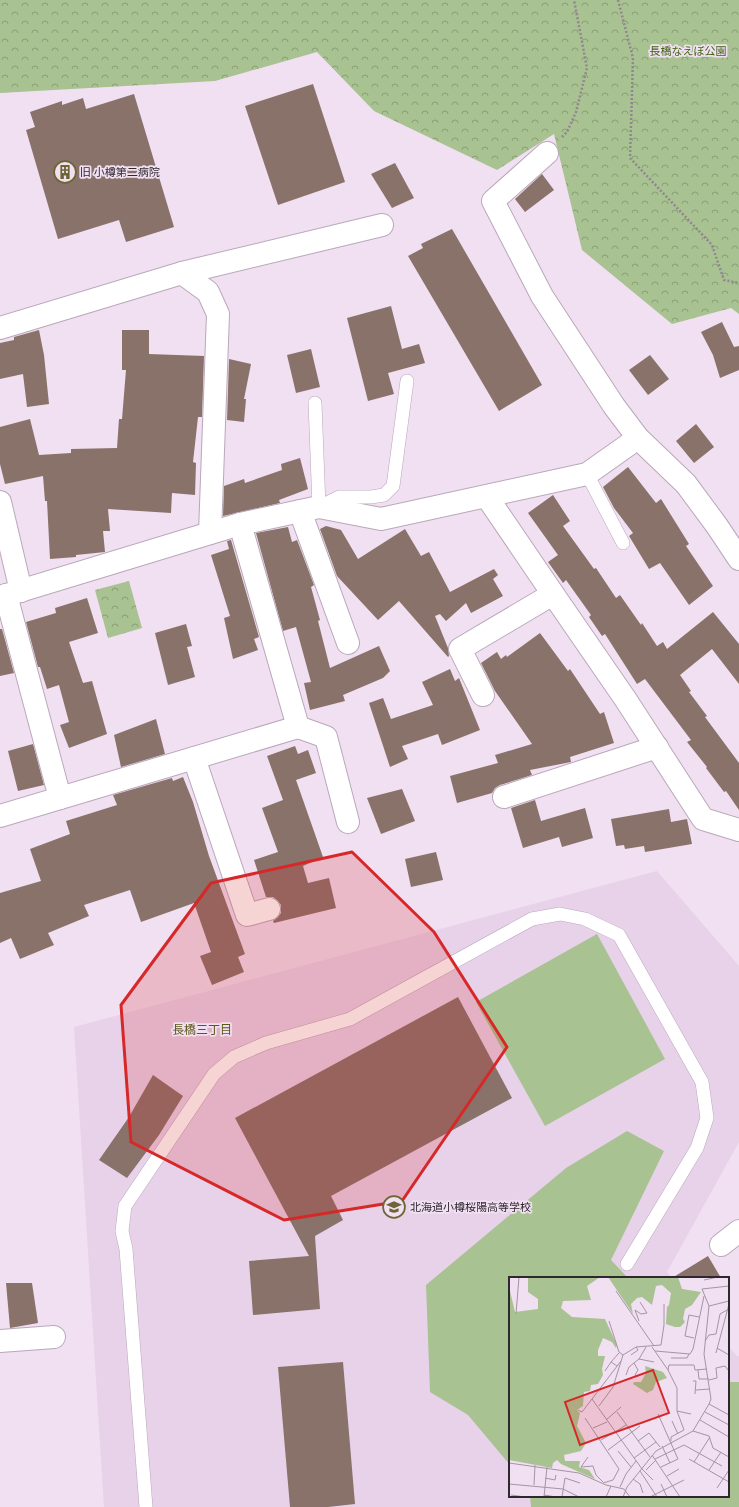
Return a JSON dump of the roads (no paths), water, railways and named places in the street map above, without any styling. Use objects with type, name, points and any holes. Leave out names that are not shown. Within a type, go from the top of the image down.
[{"type":"street","points":[[547,153],[493,201],[542,296],[614,406],[638,438],[686,484],[739,559]]},
{"type":"street","points":[[0,328],[182,273],[382,225]]},
{"type":"street","points":[[182,273],[208,292],[218,314],[210,533]]},
{"type":"street","points":[[9,594],[240,524],[310,509],[381,519],[487,497],[586,474],[638,438]]},
{"type":"street","points":[[487,497],[626,700],[703,819],[739,830]]},
{"type":"street","points":[[0,502],[9,594],[60,798]]},
{"type":"street","points":[[310,509],[348,643]]},
{"type":"street","points":[[240,524],[298,727]]},
{"type":"street","points":[[483,696],[460,649],[553,594]]},
{"type":"street","points":[[0,816],[298,727],[326,736],[348,822]]},
{"type":"street","points":[[504,797],[657,747]]},
{"type":"street","points":[[194,758],[248,915],[269,908]]},
{"type":"street","points":[[721,1245],[739,1231]]},
{"type":"street","points":[[0,1341],[54,1337]]},
{"type":"lane","points":[[315,403],[310,509],[339,497],[371,497],[384,495],[393,486],[407,381]]},
{"type":"lane","points":[[586,474],[623,543]]},
{"type":"lane","points":[[146,1507],[126,1249],[122,1231],[126,1206],[214,1074],[234,1057],[266,1043],[350,1019],[532,919],[560,914],[585,919],[619,935],[702,1082],[707,1118],[697,1148],[627,1264]]},
{"type":"place","name":"旧 小樽第二病院","points":[[65,172]]},
{"type":"place","name":"北海道小樽桜陽高等学校","points":[[394,1207]]},
{"type":"district","name":"長橋三丁目","points":[[202,1030]]},
{"type":"park label","name":"長橋なえぼ公園","points":[[688,51]]}]
